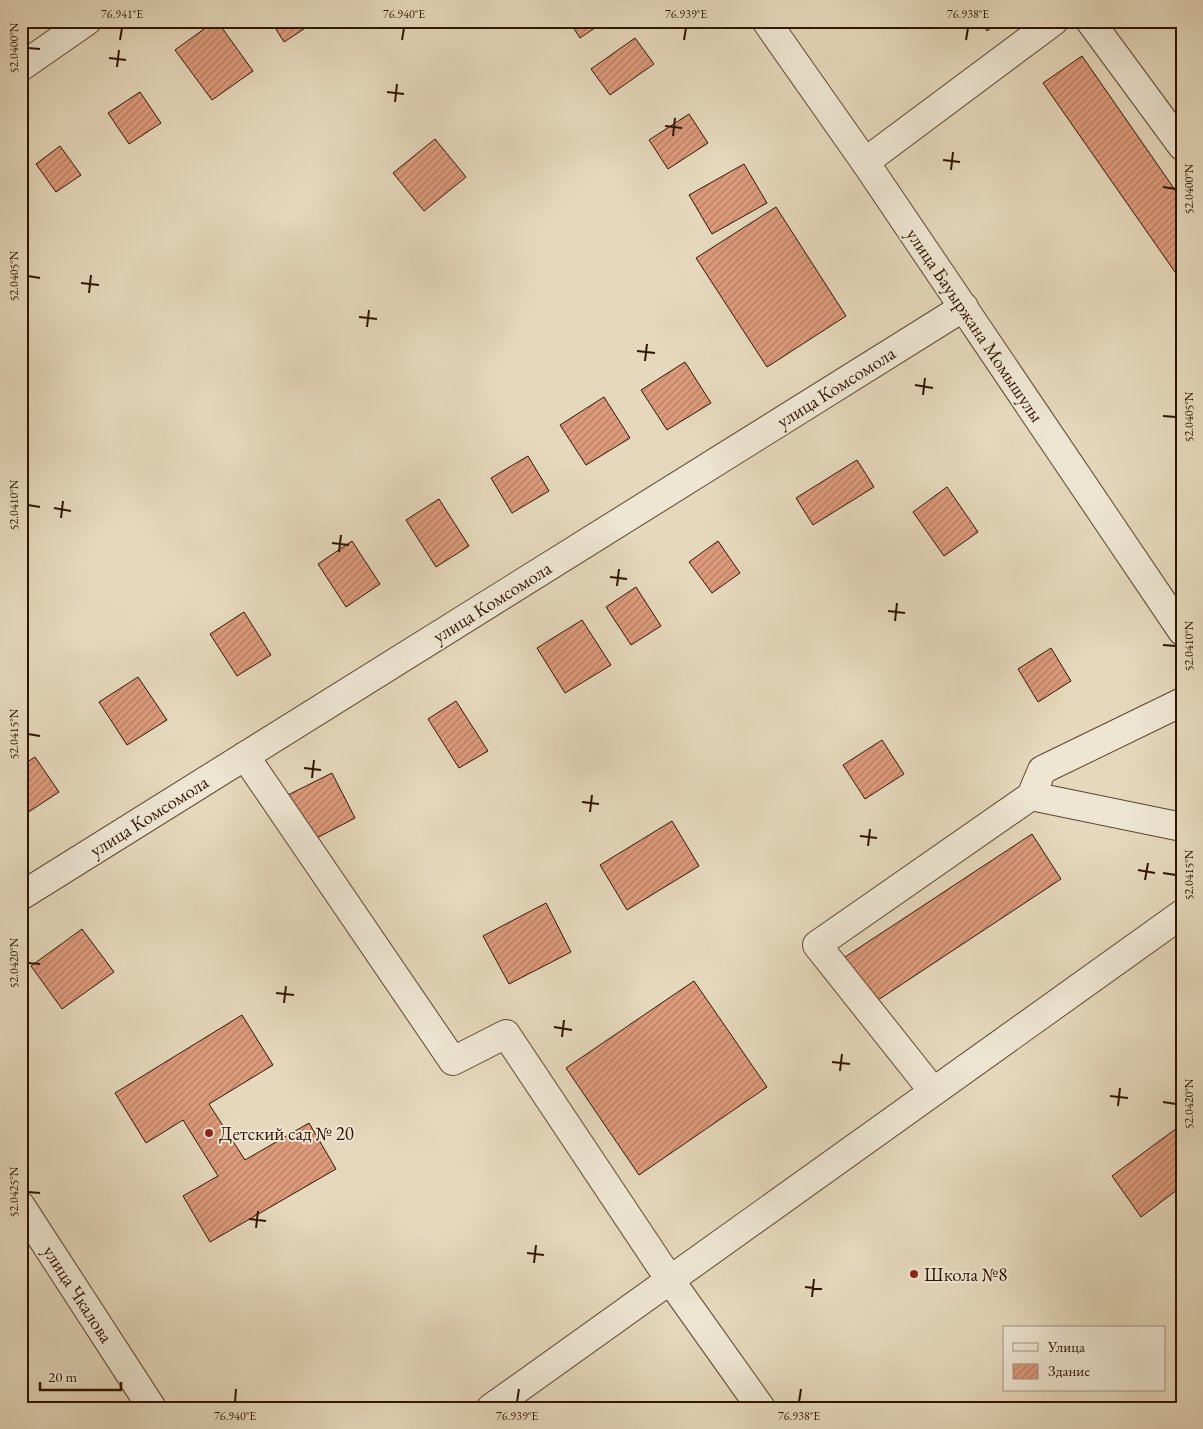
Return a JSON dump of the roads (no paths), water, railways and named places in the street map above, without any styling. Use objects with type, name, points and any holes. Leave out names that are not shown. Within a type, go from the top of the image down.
[{"type":"street","points":[[21,67],[87,21]]},
{"type":"street","name":"улица Бауыржана Момышулы","points":[[766,21],[865,162],[1182,630]]},
{"type":"street","points":[[865,162],[1054,21]]},
{"type":"street","points":[[1090,21],[1182,146]]},
{"type":"street","name":"улица Комсомола","points":[[21,896],[964,307]]},
{"type":"street","points":[[933,1091],[817,945],[1031,796],[1042,770],[1182,702]]},
{"type":"street","points":[[245,756],[453,1061],[506,1034],[670,1280],[761,1408]]},
{"type":"street","points":[[1031,796],[1182,828]]},
{"type":"street","points":[[491,1408],[1182,914]]},
{"type":"street","name":"улица Чкалова","points":[[21,1206],[152,1408]]},
{"type":"place","name":"Детский сад № 20","points":[[209,1133]]},
{"type":"place","name":"Школа №8","points":[[914,1274]]}]
